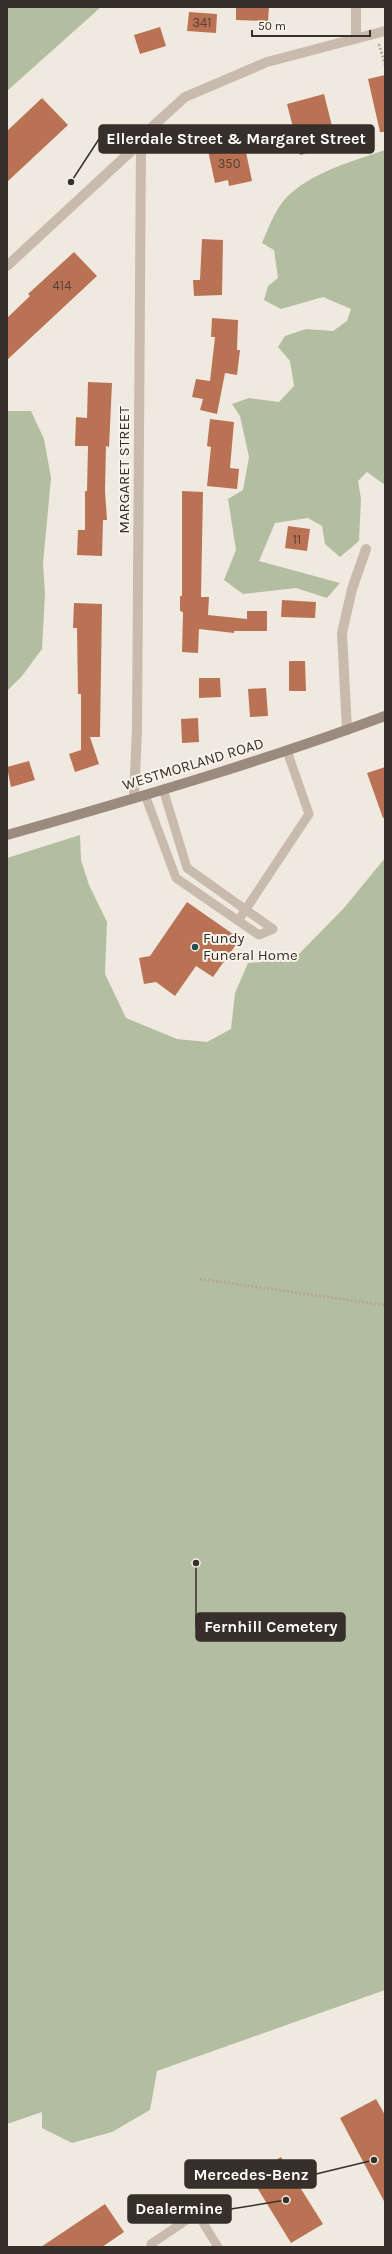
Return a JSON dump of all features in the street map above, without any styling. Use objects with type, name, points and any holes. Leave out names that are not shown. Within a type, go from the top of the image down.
[{"type":"street","points":[[356,7],[356,38]]},
{"type":"street","points":[[7,266],[141,142],[152,127],[185,97],[267,62],[380,32]]},
{"type":"street","name":"MARGARET STREET","points":[[134,798],[137,729],[141,142]]},
{"type":"street","points":[[347,730],[342,632],[352,588],[366,549]]},
{"type":"street","name":"WESTMORLAND ROAD","points":[[7,835],[163,790],[287,751],[385,716]]},
{"type":"lane","points":[[238,921],[309,814],[287,751]]},
{"type":"lane","points":[[145,795],[176,878],[260,935],[272,930],[187,868],[163,790]]},
{"type":"lane","points":[[153,2247],[151,2244],[197,2213],[218,2247]]},
{"type":"path","points":[[380,32],[385,65]]},
{"type":"path","points":[[200,1278],[385,1305]]},
{"type":"green space","points":[[7,7],[101,7],[7,91]]},
{"type":"green space","points":[[385,150],[385,485],[367,472],[358,481],[361,499],[359,541],[340,557],[325,544],[322,526],[308,518],[275,523],[259,561],[340,583],[327,598],[296,588],[243,594],[224,580],[236,550],[228,499],[243,490],[249,457],[240,416],[232,404],[249,398],[279,402],[294,386],[290,361],[278,347],[285,336],[306,329],[333,331],[347,321],[351,309],[323,297],[281,309],[264,300],[268,286],[278,278],[274,250],[262,243],[279,207],[288,196],[300,186],[327,171]]},
{"type":"green space","points":[[7,411],[31,411],[44,439],[51,478],[43,564],[45,594],[42,649],[22,676],[7,691]]},
{"type":"green space","points":[[80,835],[81,860],[89,885],[107,922],[105,974],[126,1018],[177,1039],[207,1042],[231,1029],[235,993],[248,963],[294,959],[344,908],[385,858],[385,1990],[157,2071],[150,2110],[112,2132],[72,2143],[42,2128],[42,2112],[7,2124],[7,858]]},
{"type":"building","points":[[236,7],[269,7],[268,21],[236,20]]},
{"type":"building","points":[[189,12],[217,14],[216,33],[187,31]]},
{"type":"building","points":[[160,27],[166,46],[140,54],[134,35]]},
{"type":"building","points":[[385,75],[385,132],[380,132],[368,79]]},
{"type":"building","points":[[324,94],[337,146],[300,155],[287,104]]},
{"type":"building","points":[[42,98],[68,125],[7,182],[7,131]]},
{"type":"building","points":[[241,128],[252,181],[229,186],[228,180],[215,183],[207,146],[220,143],[217,132]]},
{"type":"building","points":[[202,239],[223,240],[222,295],[194,296],[193,280],[200,280]]},
{"type":"building","points":[[74,252],[97,276],[7,360],[7,318],[30,296],[28,294]]},
{"type":"building","points":[[212,318],[238,320],[237,350],[240,350],[237,375],[225,373],[217,414],[200,410],[203,399],[192,397],[196,379],[210,381],[215,337],[211,337]]},
{"type":"building","points":[[88,382],[112,383],[109,447],[106,446],[105,491],[107,520],[103,520],[102,556],[77,555],[78,530],[85,530],[85,491],[87,491],[88,446],[75,446],[76,417],[87,418]]},
{"type":"building","points":[[210,419],[234,422],[230,468],[239,469],[237,489],[207,486],[211,447],[207,446]]},
{"type":"building","points":[[182,491],[203,492],[201,597],[209,597],[208,615],[247,619],[247,611],[267,611],[267,631],[234,631],[234,633],[199,629],[198,653],[182,652],[183,612],[180,611],[180,596],[182,596]]},
{"type":"building","points":[[288,526],[310,529],[307,551],[285,548]]},
{"type":"building","points":[[282,600],[316,602],[315,618],[281,617]]},
{"type":"building","points":[[74,603],[102,604],[100,737],[90,737],[99,764],[75,772],[69,754],[81,750],[81,694],[78,694],[77,628],[73,628]]},
{"type":"building","points":[[289,661],[305,661],[306,691],[289,691]]},
{"type":"building","points":[[199,678],[220,678],[221,697],[199,698]]},
{"type":"building","points":[[266,688],[268,716],[250,717],[248,689]]},
{"type":"building","points":[[198,718],[199,742],[182,743],[181,719]]},
{"type":"building","points":[[29,761],[35,780],[11,787],[7,767]]},
{"type":"building","points":[[385,767],[385,818],[383,818],[367,773]]},
{"type":"building","name":"Fundy Funeral Home","points":[[187,902],[240,939],[213,977],[196,966],[175,996],[156,982],[144,984],[139,958],[150,956]]},
{"type":"building","points":[[376,2099],[385,2115],[385,2203],[340,2118]]},
{"type":"building","points":[[281,2157],[323,2224],[291,2243],[250,2176]]},
{"type":"building","points":[[105,2204],[124,2232],[102,2247],[41,2247]]},
{"type":"place","name":"Ellerdale Street & Margaret Street","points":[[71,182]]},
{"type":"place","name":"Fundy Funeral Home","points":[[195,947]]},
{"type":"place","name":"Fernhill Cemetery","points":[[196,1563]]},
{"type":"place","name":"Mercedes-Benz","points":[[374,2160]]},
{"type":"place","name":"Dealermine","points":[[286,2200]]}]
